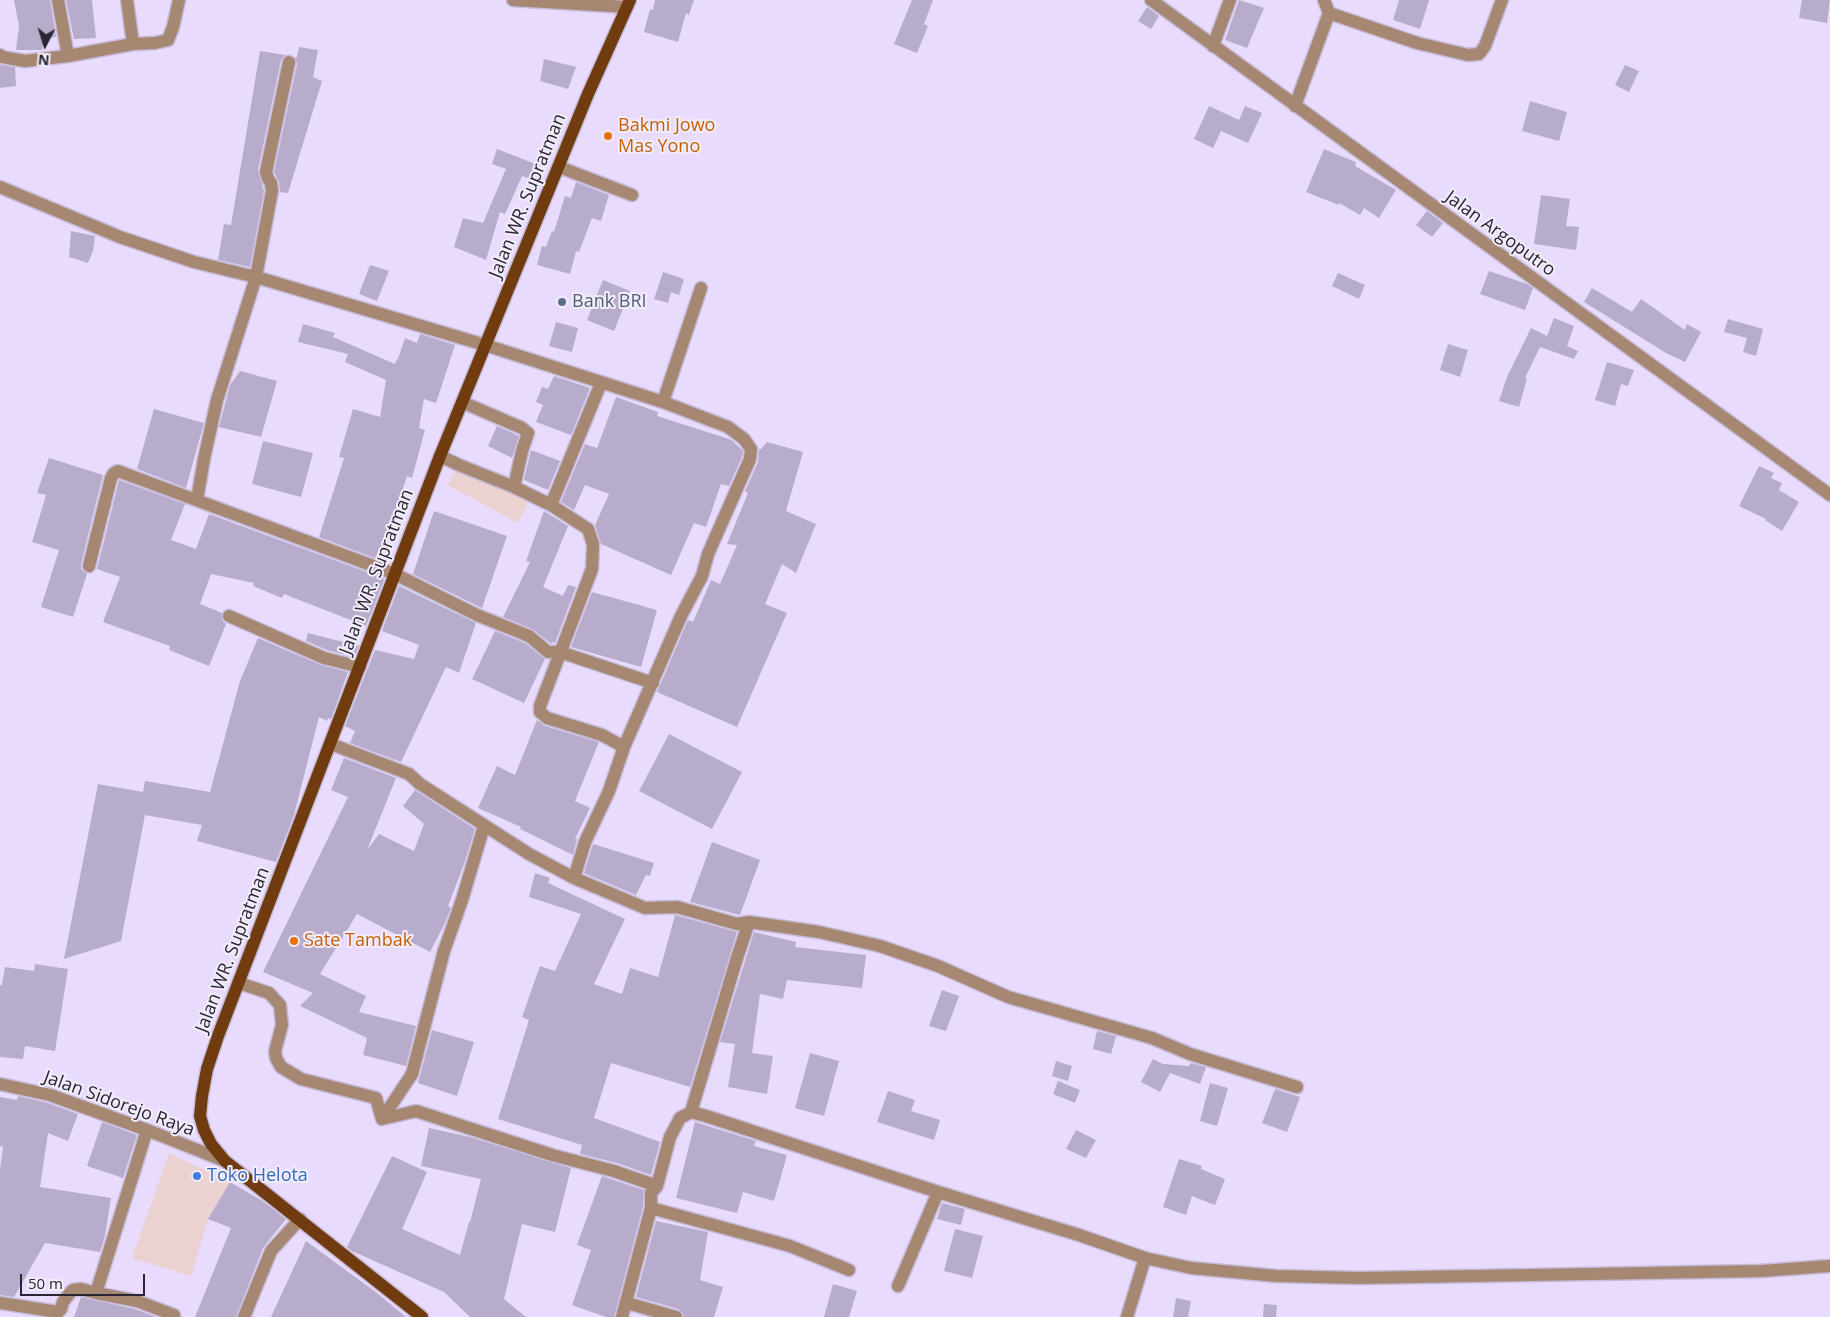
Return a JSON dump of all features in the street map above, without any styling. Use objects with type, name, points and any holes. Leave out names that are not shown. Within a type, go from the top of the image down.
[{"type":"main road","name":"Jalan WR. Supratman","points":[[422,1317],[225,1161],[211,1144],[200,1116],[206,1069],[440,456],[588,94],[629,3]]},
{"type":"street","points":[[58,0],[68,56]]},
{"type":"street","points":[[127,0],[133,44]]},
{"type":"street","points":[[0,55],[22,61],[68,56],[133,44],[155,43],[168,40],[179,0]]},
{"type":"street","points":[[513,0],[629,3]]},
{"type":"street","name":"Jalan Argoputro","points":[[1151,0],[1830,495]]},
{"type":"street","points":[[1213,46],[1230,0]]},
{"type":"street","points":[[1295,106],[1329,13],[1324,0]]},
{"type":"street","points":[[1329,13],[1417,43],[1468,55],[1479,54],[1485,46],[1502,0]]},
{"type":"street","points":[[197,500],[217,400],[256,277],[272,191],[266,172],[289,62]]},
{"type":"street","points":[[559,167],[632,195]]},
{"type":"street","points":[[0,187],[120,237],[194,262],[256,277],[485,345],[663,402],[728,427],[744,439],[751,449],[750,459],[708,554],[702,576],[681,616],[624,747],[610,791],[585,842],[574,878]]},
{"type":"street","points":[[663,402],[701,288]]},
{"type":"street","points":[[551,505],[602,384]]},
{"type":"street","points":[[462,402],[522,428],[528,433],[514,487]]},
{"type":"street","points":[[440,456],[514,487],[551,505],[588,529],[593,544],[592,569],[540,706],[540,712],[547,718],[602,735],[624,747]]},
{"type":"street","points":[[89,566],[111,478],[114,473],[118,472],[395,574],[477,615],[529,636],[548,652],[560,652],[653,683]]},
{"type":"street","points":[[229,616],[324,658],[360,667]]},
{"type":"street","points":[[331,744],[410,774],[420,784],[529,854],[574,878],[645,908],[677,908],[737,924],[749,922],[819,932],[880,946],[938,966],[1008,997],[1152,1038],[1190,1054],[1298,1087]]},
{"type":"street","points":[[382,1119],[412,1074],[444,951],[462,900],[484,826]]},
{"type":"street","points":[[691,1112],[749,922]]},
{"type":"street","points":[[239,983],[269,993],[280,1005],[282,1026],[275,1051],[276,1058],[281,1067],[301,1078],[376,1098],[382,1119]]},
{"type":"street","name":"Jalan Sidorejo Raya","points":[[0,1084],[50,1095],[225,1161]]},
{"type":"street","points":[[382,1119],[416,1111],[552,1155],[614,1171],[657,1186]]},
{"type":"street","points":[[622,1317],[651,1208],[651,1193],[657,1186],[670,1137],[680,1118],[691,1112],[938,1192],[1079,1235],[1145,1258],[1191,1268],[1276,1276],[1359,1278],[1742,1271],[1830,1266]]},
{"type":"street","points":[[96,1293],[147,1130]]},
{"type":"street","points":[[898,1286],[938,1192]]},
{"type":"street","points":[[651,1208],[790,1246],[849,1270]]},
{"type":"street","points":[[244,1317],[271,1251],[300,1219]]},
{"type":"street","points":[[1127,1317],[1145,1258]]},
{"type":"street","points":[[0,1303],[58,1312],[63,1302],[73,1290],[81,1289],[137,1301],[174,1315]]},
{"type":"street","points":[[627,1303],[676,1317]]},
{"type":"shaded area","points":[[459,465],[528,502],[518,523],[448,485]]},
{"type":"shaded area","points":[[169,1153],[230,1182],[208,1219],[191,1276],[132,1258]]},
{"type":"building","points":[[14,0],[50,0],[56,37],[44,38],[42,50],[16,50],[19,26]]},
{"type":"building","points":[[66,0],[92,0],[96,38],[74,39]]},
{"type":"building","points":[[655,0],[694,0],[689,15],[686,13],[678,42],[644,32],[650,9],[653,10]]},
{"type":"building","points":[[912,0],[933,0],[924,24],[928,26],[917,53],[894,44]]},
{"type":"building","points":[[1239,0],[1264,8],[1247,48],[1225,40]]},
{"type":"building","points":[[1399,0],[1429,0],[1420,29],[1393,20]]},
{"type":"building","points":[[1802,0],[1830,0],[1827,23],[1799,18]]},
{"type":"building","points":[[1147,7],[1159,16],[1151,29],[1138,21]]},
{"type":"building","points":[[299,47],[318,50],[313,77],[322,81],[288,193],[280,192],[279,182],[274,172],[297,64],[295,57],[297,57]]},
{"type":"building","points":[[260,51],[285,55],[281,60],[258,170],[264,191],[250,267],[218,260],[224,224],[231,225]]},
{"type":"building","points":[[544,59],[576,67],[568,89],[540,81]]},
{"type":"building","points":[[0,65],[15,67],[16,86],[0,88]]},
{"type":"building","points":[[1625,65],[1639,71],[1629,92],[1615,85]]},
{"type":"building","points":[[1530,101],[1567,112],[1559,141],[1522,131]]},
{"type":"building","points":[[1209,106],[1239,120],[1245,106],[1262,113],[1248,143],[1221,131],[1213,148],[1194,139]]},
{"type":"building","points":[[497,149],[538,165],[532,179],[522,176],[505,214],[500,212],[486,260],[454,247],[463,218],[483,223],[506,169],[492,164]]},
{"type":"building","points":[[1324,149],[1356,162],[1355,166],[1396,190],[1379,218],[1364,208],[1360,215],[1339,203],[1339,205],[1306,192]]},
{"type":"building","points":[[576,182],[609,195],[601,221],[592,218],[579,252],[576,251],[570,274],[537,265],[542,246],[546,247],[552,231],[554,232],[565,196],[571,198]]},
{"type":"building","points":[[1541,195],[1570,199],[1566,226],[1579,227],[1576,250],[1534,244]]},
{"type":"building","points":[[1427,211],[1443,223],[1432,237],[1416,225]]},
{"type":"building","points":[[71,231],[95,236],[93,251],[88,263],[69,257]]},
{"type":"building","points":[[370,265],[389,271],[377,301],[359,294]]},
{"type":"building","points":[[1489,271],[1527,284],[1533,288],[1525,310],[1480,294]]},
{"type":"building","points":[[663,272],[684,279],[679,295],[671,292],[668,303],[654,299]]},
{"type":"building","points":[[1338,273],[1365,285],[1359,299],[1332,286]]},
{"type":"building","points":[[603,280],[630,291],[614,331],[587,320]]},
{"type":"building","points":[[1592,288],[1632,312],[1641,299],[1685,330],[1687,324],[1701,332],[1685,362],[1666,353],[1584,302]]},
{"type":"building","points":[[1554,318],[1574,326],[1567,346],[1578,351],[1574,359],[1540,347],[1525,378],[1527,379],[1519,407],[1499,401],[1507,377],[1531,328],[1547,336]]},
{"type":"building","points":[[1728,319],[1763,329],[1756,356],[1743,352],[1747,338],[1724,332]]},
{"type":"building","points":[[556,322],[578,328],[572,352],[549,346]]},
{"type":"building","points":[[303,324],[335,333],[333,337],[395,364],[405,338],[417,343],[420,334],[455,345],[436,403],[424,399],[419,428],[425,430],[412,478],[407,476],[380,560],[319,537],[344,458],[339,457],[353,409],[380,417],[386,380],[345,362],[348,354],[298,342]]},
{"type":"building","points":[[1448,344],[1468,350],[1460,377],[1440,370]]},
{"type":"building","points":[[1607,362],[1634,370],[1628,386],[1621,384],[1615,406],[1595,400]]},
{"type":"building","points":[[240,371],[277,381],[261,437],[219,427],[230,385]]},
{"type":"building","points":[[554,376],[590,388],[571,435],[536,422],[543,405],[536,402],[542,387],[548,389]]},
{"type":"building","points":[[616,397],[658,412],[657,416],[732,440],[743,451],[729,486],[721,484],[706,527],[694,523],[671,575],[601,544],[595,525],[609,494],[585,485],[574,510],[561,502],[585,444],[597,448]]},
{"type":"building","points":[[154,409],[204,423],[186,488],[137,469]]},
{"type":"building","points":[[497,426],[519,436],[512,458],[488,446]]},
{"type":"building","points":[[263,441],[313,453],[301,497],[252,484]]},
{"type":"building","points":[[767,442],[803,452],[786,511],[816,524],[796,573],[782,564],[765,604],[787,613],[737,727],[657,692],[688,620],[693,622],[711,580],[720,584],[737,545],[727,544],[748,493],[745,491],[758,462],[759,449]]},
{"type":"building","points":[[531,450],[560,461],[548,490],[524,480]]},
{"type":"building","points":[[49,458],[103,475],[81,564],[81,569],[87,574],[73,617],[41,607],[59,550],[32,542],[46,495],[37,493]]},
{"type":"building","points":[[1759,466],[1774,473],[1771,478],[1782,483],[1779,490],[1799,502],[1782,531],[1766,519],[1739,506]]},
{"type":"building","points":[[119,480],[185,504],[171,540],[196,549],[209,514],[383,578],[384,580],[366,626],[284,594],[282,598],[253,586],[254,583],[211,574],[200,604],[222,613],[222,620],[226,624],[209,666],[169,650],[170,646],[103,622],[120,577],[97,569]]},
{"type":"building","points":[[434,511],[507,536],[482,608],[413,574]]},
{"type":"building","points":[[544,511],[568,526],[543,587],[563,596],[568,585],[576,587],[555,643],[552,642],[552,644],[532,629],[503,617],[530,562],[526,561]]},
{"type":"building","points":[[399,586],[476,623],[459,673],[446,667],[401,762],[350,743],[355,731],[345,726],[375,650],[414,659],[419,645],[382,631]]},
{"type":"building","points":[[592,592],[657,610],[641,667],[571,647]]},
{"type":"building","points":[[495,631],[525,643],[545,659],[524,703],[472,679]]},
{"type":"building","points":[[308,633],[359,646],[354,657],[327,650],[306,641]]},
{"type":"building","points":[[258,638],[321,665],[348,672],[331,719],[328,718],[327,721],[319,717],[294,815],[276,862],[197,841],[202,825],[145,815],[121,941],[64,959],[98,784],[143,792],[145,781],[210,792],[240,681]]},
{"type":"building","points":[[537,720],[545,726],[599,742],[575,801],[590,808],[575,839],[577,839],[573,855],[520,829],[521,827],[478,808],[497,766],[515,775]]},
{"type":"building","points":[[669,734],[742,772],[712,829],[639,791]]},
{"type":"building","points":[[344,758],[396,778],[367,850],[379,834],[414,851],[424,824],[403,806],[415,790],[475,829],[448,906],[451,908],[430,952],[357,914],[320,974],[366,996],[359,1012],[416,1026],[406,1066],[363,1055],[367,1038],[300,1006],[313,993],[263,972],[348,797],[331,790]]},
{"type":"building","points":[[712,842],[760,860],[740,915],[690,902]]},
{"type":"building","points":[[593,844],[654,863],[650,876],[646,875],[636,895],[584,873]]},
{"type":"building","points":[[535,873],[550,878],[548,883],[625,919],[594,984],[622,994],[630,968],[658,977],[675,915],[737,932],[690,1087],[611,1063],[594,1118],[660,1142],[651,1175],[617,1163],[580,1154],[582,1145],[498,1119],[529,1020],[522,1017],[540,966],[555,971],[581,914],[529,897]]},
{"type":"building","points":[[754,932],[796,942],[795,947],[866,955],[862,988],[787,980],[783,999],[760,994],[752,1053],[773,1056],[767,1094],[728,1087],[735,1044],[720,1042]]},
{"type":"building","points":[[35,964],[68,969],[55,1051],[25,1046],[23,1059],[0,1057],[0,985],[2,985],[5,967],[34,971]]},
{"type":"building","points":[[942,990],[959,996],[946,1031],[929,1026]]},
{"type":"building","points":[[432,1030],[474,1042],[457,1096],[418,1083]]},
{"type":"building","points":[[1097,1031],[1116,1036],[1111,1054],[1093,1049]]},
{"type":"building","points":[[810,1053],[839,1061],[824,1116],[795,1108]]},
{"type":"building","points":[[1153,1059],[1163,1064],[1189,1066],[1191,1063],[1206,1067],[1200,1084],[1170,1073],[1160,1092],[1141,1082]]},
{"type":"building","points":[[1056,1061],[1072,1066],[1068,1081],[1052,1076]]},
{"type":"building","points":[[1058,1081],[1080,1090],[1075,1103],[1053,1094]]},
{"type":"building","points":[[1210,1083],[1228,1088],[1217,1126],[1200,1121]]},
{"type":"building","points":[[1275,1089],[1300,1097],[1287,1132],[1262,1123]]},
{"type":"building","points":[[888,1091],[915,1100],[911,1111],[940,1120],[934,1140],[877,1122]]},
{"type":"building","points":[[18,1096],[48,1103],[78,1114],[68,1141],[48,1133],[40,1187],[111,1198],[105,1236],[100,1252],[45,1243],[14,1297],[0,1295],[0,1169],[3,1147],[0,1146],[0,1097],[17,1100]]},
{"type":"building","points":[[102,1122],[137,1135],[123,1178],[87,1166]]},
{"type":"building","points":[[695,1122],[756,1141],[754,1146],[787,1155],[774,1201],[743,1192],[737,1213],[676,1198]]},
{"type":"building","points":[[429,1128],[470,1137],[571,1168],[555,1232],[522,1224],[504,1299],[526,1317],[470,1317],[444,1292],[352,1251],[347,1247],[392,1156],[427,1172],[402,1229],[460,1255],[481,1179],[421,1166]]},
{"type":"building","points":[[1076,1130],[1096,1140],[1086,1158],[1066,1149]]},
{"type":"building","points":[[1179,1159],[1202,1166],[1201,1169],[1225,1179],[1215,1205],[1192,1196],[1186,1215],[1163,1207]]},
{"type":"building","points":[[602,1176],[644,1190],[643,1207],[614,1317],[606,1317],[572,1305],[591,1250],[577,1245]]},
{"type":"building","points":[[230,1182],[261,1200],[286,1219],[263,1248],[236,1317],[195,1317],[231,1228],[208,1219]]},
{"type":"building","points":[[942,1203],[965,1209],[961,1225],[937,1219]]},
{"type":"building","points":[[656,1221],[708,1232],[700,1280],[723,1287],[714,1317],[684,1317],[678,1309],[636,1297]]},
{"type":"building","points":[[955,1229],[983,1236],[972,1278],[944,1271]]},
{"type":"building","points":[[306,1241],[377,1293],[406,1317],[271,1317]]},
{"type":"building","points":[[833,1284],[857,1291],[849,1317],[824,1317]]},
{"type":"building","points":[[81,1297],[135,1309],[156,1317],[74,1317]]},
{"type":"building","points":[[1176,1298],[1191,1301],[1188,1317],[1173,1317]]},
{"type":"building","points":[[1264,1304],[1277,1305],[1276,1317],[1263,1317]]},
{"type":"place","name":"Bakmi Jowo Mas Yono","points":[[608,136]]},
{"type":"place","name":"Bank BRI","points":[[562,302]]},
{"type":"place","name":"Sate Tambak","points":[[294,941]]},
{"type":"place","name":"Toko Helota","points":[[197,1176]]}]
